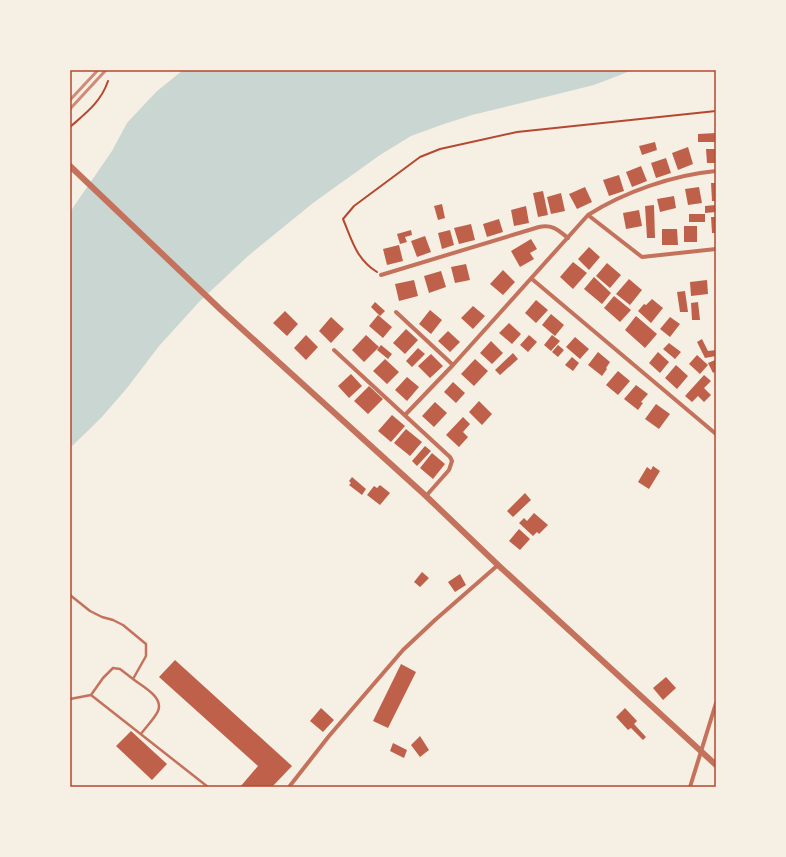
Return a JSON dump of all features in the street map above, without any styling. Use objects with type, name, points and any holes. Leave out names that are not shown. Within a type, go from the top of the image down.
[{"type":"street","points":[[72,167],[220,309],[426,496],[498,565],[716,764]]},
{"type":"street","points":[[405,414],[453,365],[588,215],[645,188],[690,174],[716,171]]},
{"type":"street","points":[[588,215],[642,257],[716,249]]},
{"type":"street","points":[[381,275],[539,226],[553,227],[568,238]]},
{"type":"street","points":[[532,278],[716,434]]},
{"type":"street","points":[[396,312],[453,365]]},
{"type":"street","points":[[334,350],[448,454],[452,461],[449,470],[426,496]]},
{"type":"street","points":[[289,787],[329,736],[403,650],[498,565]]},
{"type":"street","points":[[690,787],[716,703]]},
{"type":"lane","points":[[70,595],[90,611],[123,625],[146,644],[146,656],[133,679]]},
{"type":"lane","points":[[70,699],[91,695],[103,678],[113,668],[120,668],[154,695],[159,701],[158,711],[141,734]]},
{"type":"lane","points":[[91,695],[208,787]]},
{"type":"path","points":[[70,128],[98,101],[108,81]]},
{"type":"path","points":[[381,275],[368,267],[358,255],[343,219],[354,206],[420,157],[440,149],[517,132],[716,111]]},
{"type":"shaded area","points":[[183,70],[633,70],[594,85],[472,115],[441,125],[411,136],[380,155],[313,203],[248,256],[199,302],[159,346],[127,388],[101,418],[70,448],[70,212],[112,151],[127,123],[156,92]]},
{"type":"building","points":[[716,133],[716,142],[698,142],[698,134]]},
{"type":"building","points":[[655,142],[657,150],[642,155],[639,146]]},
{"type":"building","points":[[688,147],[693,164],[678,170],[672,153]]},
{"type":"building","points":[[706,149],[716,149],[716,163],[707,163]]},
{"type":"building","points":[[666,158],[671,173],[656,178],[651,163]]},
{"type":"building","points":[[641,166],[647,181],[632,187],[626,172]]},
{"type":"building","points":[[619,175],[624,191],[609,196],[603,180]]},
{"type":"building","points":[[711,183],[716,183],[716,201],[712,201]]},
{"type":"building","points":[[585,187],[592,202],[577,209],[569,194]]},
{"type":"building","points":[[699,187],[702,203],[688,205],[685,189]]},
{"type":"building","points":[[543,191],[548,215],[538,217],[533,193]]},
{"type":"building","points":[[561,193],[565,211],[551,214],[547,197]]},
{"type":"building","points":[[674,196],[676,208],[660,212],[657,199]]},
{"type":"building","points":[[442,204],[445,218],[438,220],[434,206]]},
{"type":"building","points":[[654,205],[655,238],[647,238],[645,206]]},
{"type":"building","points":[[716,205],[716,212],[705,213],[705,206]]},
{"type":"building","points":[[526,206],[529,223],[514,226],[511,210]]},
{"type":"building","points":[[639,210],[642,226],[626,229],[623,213]]},
{"type":"building","points":[[689,214],[705,214],[705,222],[689,222]]},
{"type":"building","points":[[711,217],[716,217],[716,233],[712,233]]},
{"type":"building","points":[[499,219],[503,232],[487,237],[483,224]]},
{"type":"building","points":[[471,224],[475,240],[459,244],[454,228]]},
{"type":"building","points":[[684,226],[697,226],[697,242],[684,242]]},
{"type":"building","points":[[662,229],[677,229],[678,245],[662,245]]},
{"type":"building","points":[[411,230],[412,235],[405,237],[407,242],[400,244],[397,234]]},
{"type":"building","points":[[450,230],[454,245],[442,249],[438,233]]},
{"type":"building","points":[[425,236],[431,252],[417,257],[411,241]]},
{"type":"building","points":[[531,239],[537,249],[530,253],[534,259],[520,267],[511,251]]},
{"type":"building","points":[[399,245],[403,261],[387,265],[383,249]]},
{"type":"building","points":[[589,247],[600,257],[589,270],[578,259]]},
{"type":"building","points":[[573,262],[587,273],[573,289],[560,277]]},
{"type":"building","points":[[607,263],[621,275],[610,288],[596,276]]},
{"type":"building","points":[[466,264],[470,280],[455,283],[451,267]]},
{"type":"building","points":[[503,270],[515,282],[503,295],[490,284]]},
{"type":"building","points":[[441,271],[446,287],[429,293],[424,276]]},
{"type":"building","points":[[594,277],[611,293],[602,304],[584,289]]},
{"type":"building","points":[[629,279],[642,290],[630,305],[616,294]]},
{"type":"building","points":[[414,280],[418,296],[399,301],[395,284]]},
{"type":"building","points":[[707,280],[708,294],[691,296],[690,282]]},
{"type":"building","points":[[685,291],[688,312],[680,312],[677,292]]},
{"type":"building","points":[[614,296],[631,310],[620,322],[604,308]]},
{"type":"building","points":[[652,299],[663,308],[651,323],[638,311],[644,304],[646,305]]},
{"type":"building","points":[[536,300],[548,310],[536,323],[525,313]]},
{"type":"building","points":[[375,302],[385,311],[380,316],[371,307]]},
{"type":"building","points":[[698,302],[700,320],[692,320],[691,303]]},
{"type":"building","points":[[473,306],[485,316],[473,329],[461,318]]},
{"type":"building","points":[[430,310],[442,320],[431,334],[419,324]]},
{"type":"building","points":[[285,311],[298,324],[287,336],[273,323]]},
{"type":"building","points":[[551,314],[564,325],[555,336],[542,325]]},
{"type":"building","points":[[378,315],[392,327],[383,338],[369,326]]},
{"type":"building","points":[[636,316],[657,334],[645,348],[625,330]]},
{"type":"building","points":[[331,317],[344,329],[331,343],[319,331]]},
{"type":"building","points":[[670,317],[680,324],[670,337],[660,329]]},
{"type":"building","points":[[509,323],[521,334],[512,344],[499,333]]},
{"type":"building","points":[[406,329],[418,340],[405,354],[393,343]]},
{"type":"building","points":[[448,331],[460,342],[450,352],[438,341]]},
{"type":"building","points":[[306,335],[318,347],[306,360],[294,348]]},
{"type":"building","points":[[366,335],[379,347],[364,362],[352,350]]},
{"type":"building","points":[[529,335],[537,342],[528,352],[520,345]]},
{"type":"building","points":[[552,335],[560,341],[551,351],[544,345]]},
{"type":"building","points":[[575,337],[589,349],[580,359],[566,347]]},
{"type":"building","points":[[702,339],[708,351],[716,350],[716,356],[705,358],[697,342]]},
{"type":"building","points":[[491,341],[503,353],[492,364],[480,353]]},
{"type":"building","points":[[669,343],[681,352],[675,359],[663,349]]},
{"type":"building","points":[[381,345],[392,354],[388,359],[377,350]]},
{"type":"building","points":[[558,345],[564,350],[558,357],[552,352]]},
{"type":"building","points":[[418,348],[425,354],[412,367],[406,361]]},
{"type":"building","points":[[598,352],[610,362],[602,376],[588,365]]},
{"type":"building","points":[[658,352],[669,362],[660,373],[649,363]]},
{"type":"building","points":[[513,353],[518,359],[500,375],[495,370]]},
{"type":"building","points":[[431,354],[443,366],[430,378],[418,366]]},
{"type":"building","points":[[697,355],[708,365],[700,374],[689,364]]},
{"type":"building","points":[[572,357],[579,363],[573,371],[565,365]]},
{"type":"building","points":[[385,359],[399,372],[387,384],[373,371]]},
{"type":"building","points":[[475,359],[488,371],[474,386],[461,374]]},
{"type":"building","points":[[715,360],[716,371],[713,373],[708,363]]},
{"type":"building","points":[[676,365],[688,376],[677,389],[665,378]]},
{"type":"building","points":[[618,371],[630,381],[618,395],[606,385]]},
{"type":"building","points":[[351,374],[362,386],[349,398],[338,386]]},
{"type":"building","points":[[704,375],[711,381],[704,388],[711,395],[704,402],[698,396],[692,402],[685,396]]},
{"type":"building","points":[[407,377],[419,387],[407,401],[395,390]]},
{"type":"building","points":[[453,382],[465,393],[456,403],[444,392]]},
{"type":"building","points":[[636,385],[648,394],[641,402],[643,403],[638,410],[624,399]]},
{"type":"building","points":[[369,386],[383,399],[368,414],[354,401]]},
{"type":"building","points":[[479,401],[492,414],[482,425],[469,412]]},
{"type":"building","points":[[435,402],[447,413],[434,427],[422,416]]},
{"type":"building","points":[[656,404],[670,414],[659,429],[645,419]]},
{"type":"building","points":[[392,415],[405,426],[391,442],[378,431]]},
{"type":"building","points":[[463,417],[470,424],[463,432],[468,437],[459,447],[446,435]]},
{"type":"building","points":[[406,429],[422,442],[410,456],[394,443]]},
{"type":"building","points":[[425,446],[431,451],[417,466],[412,461]]},
{"type":"building","points":[[432,453],[445,464],[433,479],[420,468]]},
{"type":"building","points":[[653,466],[660,471],[649,489],[638,482],[647,467],[651,470]]},
{"type":"building","points":[[352,477],[366,489],[362,495],[349,485],[351,483],[349,481]]},
{"type":"building","points":[[380,485],[390,493],[380,505],[367,495],[374,486],[377,488]]},
{"type":"building","points":[[525,493],[531,500],[513,517],[507,511]]},
{"type":"building","points":[[534,513],[548,525],[539,534],[537,532],[533,536],[519,523],[524,518],[527,521]]},
{"type":"building","points":[[519,529],[530,539],[520,550],[509,541]]},
{"type":"building","points":[[422,572],[429,578],[420,587],[414,582]]},
{"type":"building","points":[[460,574],[466,585],[455,592],[448,582]]},
{"type":"building","points":[[175,660],[292,766],[272,787],[240,787],[258,766],[159,677]]},
{"type":"building","points":[[401,664],[416,672],[388,728],[373,721]]},
{"type":"building","points":[[666,677],[676,688],[663,700],[653,688]]},
{"type":"building","points":[[321,708],[334,720],[323,732],[310,721]]},
{"type":"building","points":[[625,708],[637,721],[634,724],[646,737],[643,740],[631,728],[628,730],[616,717]]},
{"type":"building","points":[[131,731],[167,764],[152,780],[116,746]]},
{"type":"building","points":[[420,736],[429,750],[420,757],[411,745]]},
{"type":"building","points":[[393,743],[407,750],[404,758],[390,751]]},
{"type":"railway","points":[[70,100],[98,70]]},
{"type":"railway","points":[[70,109],[106,70]]}]
